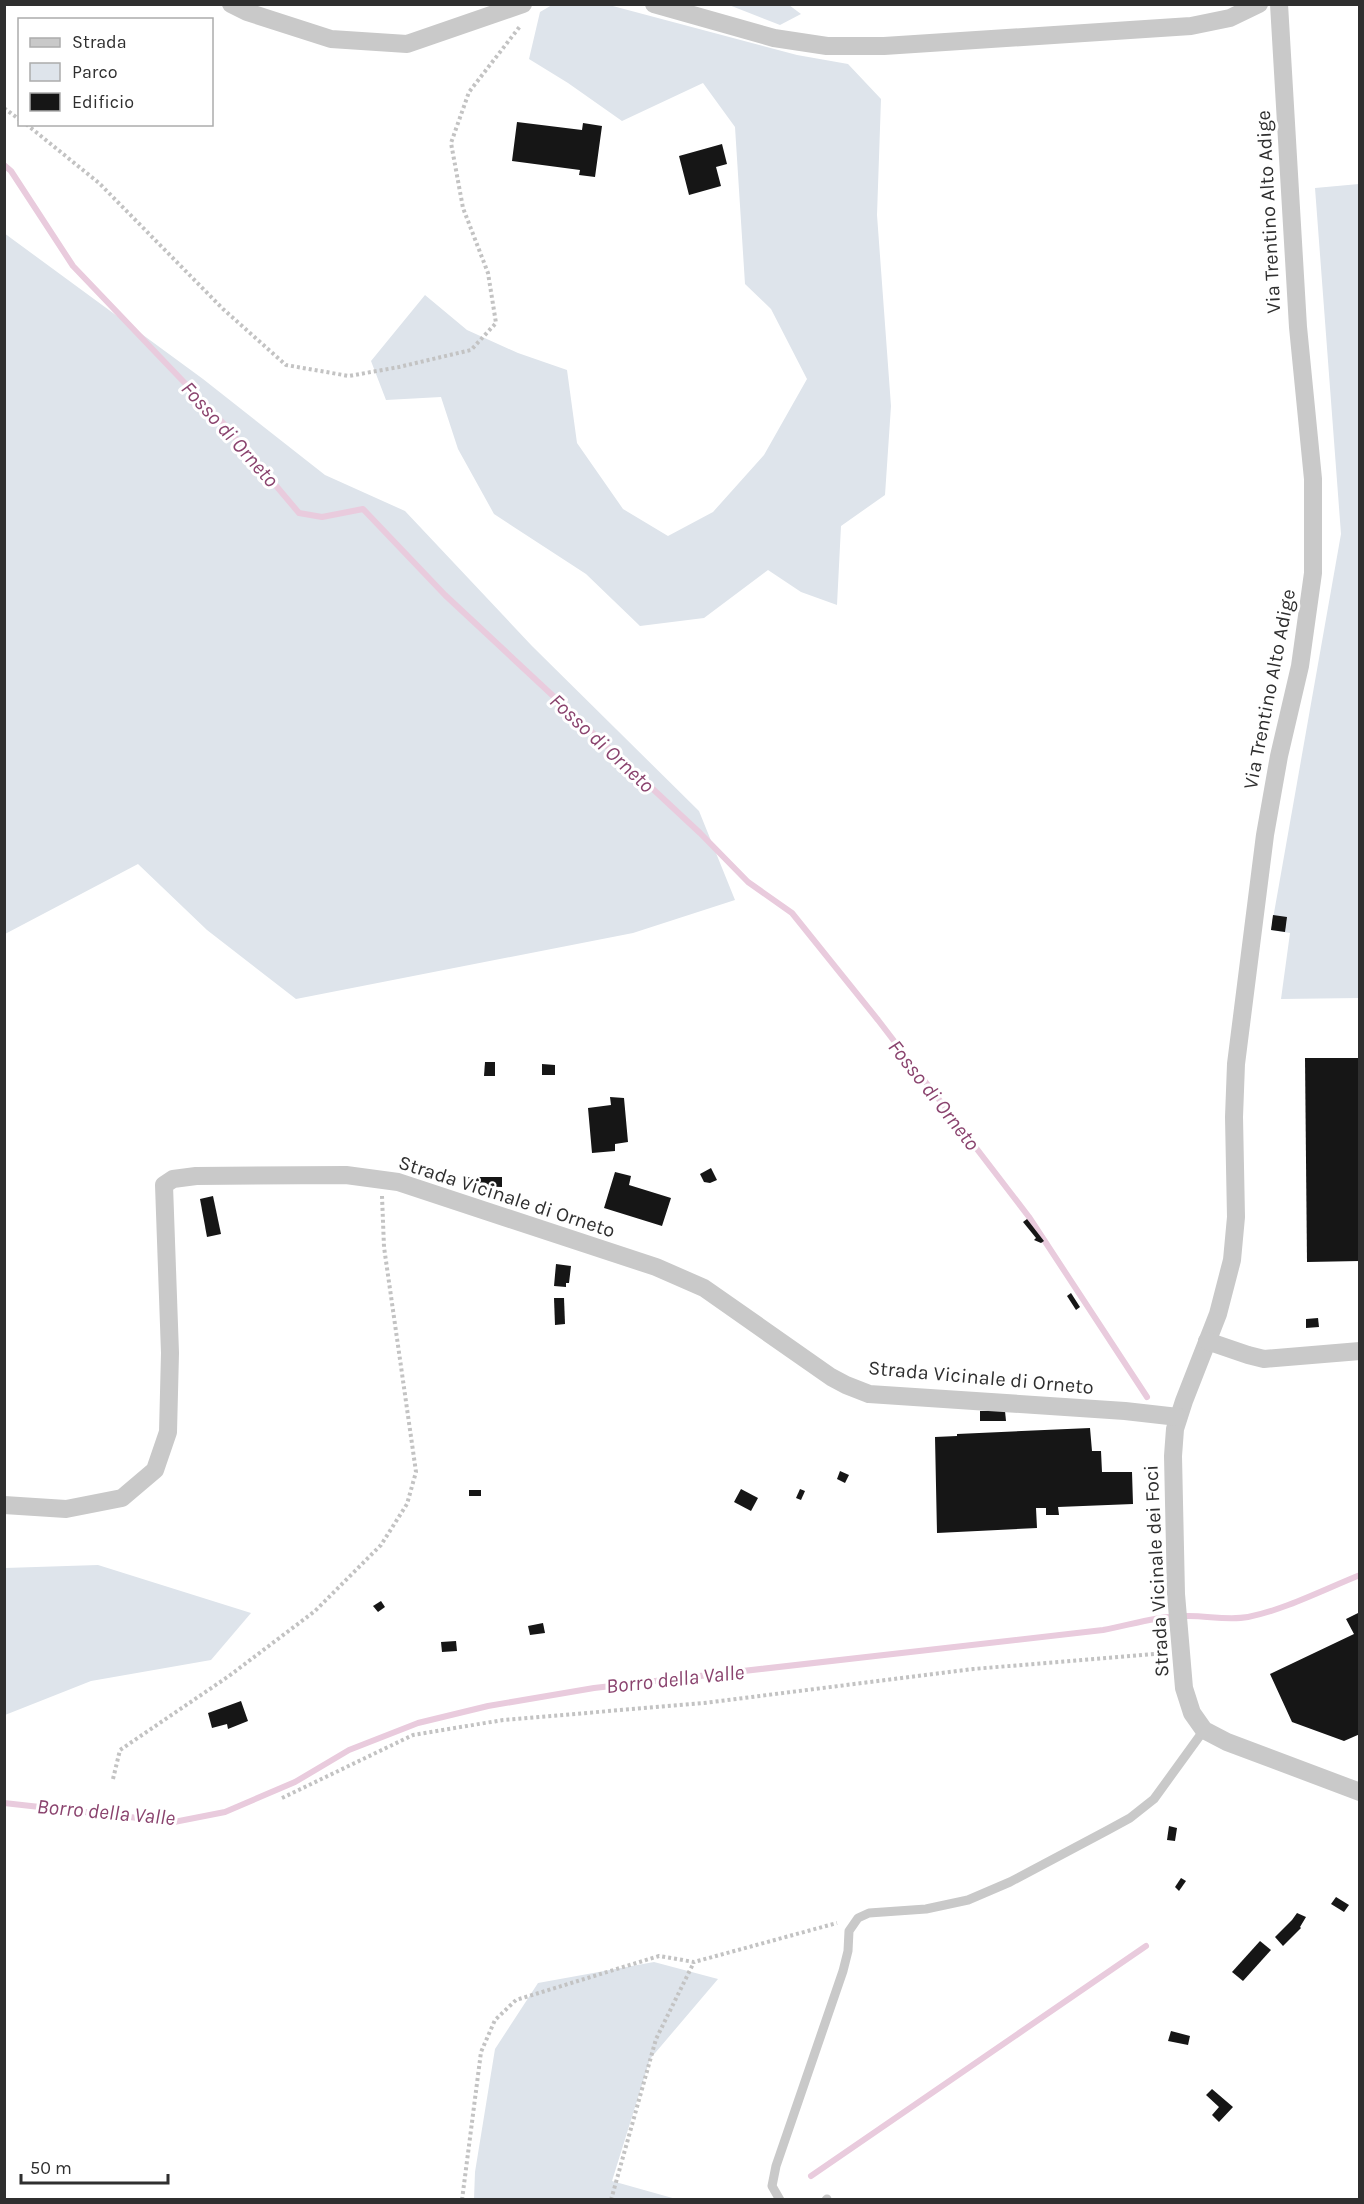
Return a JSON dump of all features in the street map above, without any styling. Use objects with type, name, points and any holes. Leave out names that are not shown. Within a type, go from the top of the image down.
[{"type":"street","points":[[231,4],[247,12],[331,39],[406,44],[526,10]]},
{"type":"street","points":[[654,4],[774,38],[827,46],[884,46],[1191,26],[1230,18],[1259,4]]},
{"type":"street","name":"Via Trentino Alto Adige","points":[[1178,1417],[1226,1288],[1234,1250],[1236,1202],[1233,1117],[1236,1064],[1265,834],[1279,756],[1302,657],[1312,573],[1314,518],[1312,461],[1298,327],[1279,4]]},
{"type":"street","name":"Strada Vicinale di Orneto","points":[[4,1504],[66,1509],[122,1498],[155,1470],[168,1432],[170,1364],[164,1185],[173,1179],[196,1176],[346,1176],[398,1182],[646,1264],[704,1288],[831,1377],[869,1394],[1125,1411],[1178,1417]]},
{"type":"street","points":[[1207,1341],[1264,1359],[1359,1351]]},
{"type":"street","name":"Strada Vicinale dei Foci","points":[[1178,1417],[1173,1456],[1176,1594],[1180,1652],[1187,1701],[1204,1730]]},
{"type":"street","points":[[1204,1730],[1234,1744],[1359,1792]]},
{"type":"lane","points":[[780,2199],[772,2186],[776,2166],[843,1971],[848,1951],[849,1931],[858,1918],[869,1913],[926,1909],[968,1900],[1010,1882],[1108,1830],[1130,1818],[1154,1799],[1204,1730]]},
{"type":"path","points":[[28,126],[99,183],[223,309],[286,365],[349,376],[399,367],[471,350],[496,323],[488,273],[463,208],[450,143],[469,92],[526,10]]},
{"type":"path","points":[[4,108],[18,118]]},
{"type":"path","points":[[113,1779],[120,1750],[229,1676],[315,1611],[381,1545],[407,1504],[416,1472],[384,1247],[382,1180]]},
{"type":"path","points":[[282,1798],[413,1735],[435,1731],[503,1720],[704,1703],[973,1669],[1180,1652]]},
{"type":"path","points":[[462,2199],[481,2052],[495,2020],[516,2000],[659,1956],[694,1962],[858,1918]]},
{"type":"path","points":[[610,2199],[656,2039],[694,1962]]},
{"type":"green space","points":[[552,5],[609,5],[797,55],[848,64],[881,99],[877,215],[891,406],[885,495],[841,526],[837,605],[801,592],[768,570],[704,618],[640,626],[586,574],[494,514],[458,449],[441,397],[386,400],[371,361],[425,295],[467,330],[518,353],[567,370],[577,443],[623,509],[668,536],[713,512],[764,455],[807,379],[771,309],[745,284],[735,127],[703,83],[622,121],[529,59],[540,12]]},
{"type":"green space","points":[[729,5],[789,5],[801,14],[780,25]]},
{"type":"green space","points":[[1359,184],[1359,998],[1281,999],[1290,933],[1271,930],[1341,534],[1315,188]]},
{"type":"green space","points":[[4,233],[203,379],[325,475],[405,511],[532,646],[699,811],[735,900],[633,933],[296,999],[207,930],[138,864],[5,934]]},
{"type":"green space","points":[[98,1565],[251,1613],[211,1660],[91,1681],[5,1715],[5,1568]]},
{"type":"green space","points":[[654,1962],[718,1979],[650,2059],[612,2181],[676,2199],[474,2199],[475,2172],[495,2049],[538,1983]]},
{"type":"building","points":[[517,122],[582,130],[583,123],[602,126],[595,177],[579,175],[580,170],[512,161]]},
{"type":"building","points":[[722,144],[727,164],[716,167],[721,186],[689,195],[679,156]]},
{"type":"building","points":[[1273,915],[1287,917],[1285,932],[1271,930]]},
{"type":"building","points":[[1305,1058],[1360,1058],[1360,1261],[1307,1262]]},
{"type":"building","points":[[485,1062],[495,1062],[495,1076],[484,1076]]},
{"type":"building","points":[[542,1064],[555,1065],[555,1075],[542,1075]]},
{"type":"building","points":[[610,1097],[624,1098],[628,1142],[615,1144],[615,1151],[592,1153],[588,1108],[611,1105]]},
{"type":"building","points":[[711,1168],[717,1180],[710,1183],[704,1182],[700,1174]]},
{"type":"building","points":[[615,1172],[631,1176],[629,1185],[671,1198],[662,1226],[604,1208]]},
{"type":"building","points":[[467,1177],[502,1177],[502,1187],[466,1186]]},
{"type":"building","points":[[213,1196],[221,1234],[207,1237],[200,1199]]},
{"type":"building","points":[[1027,1219],[1044,1241],[1041,1243],[1034,1240],[1036,1238],[1023,1222]]},
{"type":"building","points":[[556,1264],[571,1266],[569,1283],[566,1283],[566,1287],[554,1286]]},
{"type":"building","points":[[1071,1293],[1080,1307],[1076,1310],[1067,1296]]},
{"type":"building","points":[[554,1298],[564,1298],[565,1324],[555,1325]]},
{"type":"building","points":[[1318,1318],[1319,1327],[1306,1328],[1306,1319]]},
{"type":"building","points":[[980,1411],[1005,1411],[1006,1421],[980,1421]]},
{"type":"building","points":[[1090,1428],[1092,1451],[1101,1451],[1102,1472],[1132,1472],[1133,1504],[1058,1507],[1059,1515],[1046,1515],[1046,1508],[1036,1508],[1037,1528],[937,1533],[935,1437]]},
{"type":"building","points":[[840,1471],[849,1475],[845,1483],[837,1479]]},
{"type":"building","points":[[741,1489],[758,1498],[751,1511],[734,1502]]},
{"type":"building","points":[[800,1489],[805,1491],[801,1500],[796,1498]]},
{"type":"building","points":[[469,1490],[481,1490],[481,1496],[469,1496]]},
{"type":"building","points":[[381,1601],[385,1607],[378,1612],[373,1606]]},
{"type":"building","points":[[1360,1612],[1360,1734],[1344,1741],[1292,1722],[1270,1674],[1354,1634],[1346,1619]]},
{"type":"building","points":[[543,1623],[545,1633],[530,1635],[528,1626]]},
{"type":"building","points":[[456,1641],[457,1651],[442,1652],[441,1642]]},
{"type":"building","points":[[241,1701],[248,1721],[228,1729],[227,1724],[212,1728],[208,1713]]},
{"type":"building","points":[[1169,1826],[1177,1828],[1175,1841],[1167,1840]]},
{"type":"building","points":[[1181,1878],[1186,1881],[1179,1891],[1175,1887]]},
{"type":"building","points":[[1336,1897],[1349,1905],[1344,1912],[1331,1904]]},
{"type":"building","points":[[1297,1913],[1306,1917],[1301,1928],[1283,1946],[1275,1937]]},
{"type":"building","points":[[1260,1941],[1271,1950],[1243,1981],[1232,1972]]},
{"type":"building","points":[[1171,2031],[1190,2036],[1188,2045],[1168,2041]]},
{"type":"building","points":[[1212,2089],[1233,2107],[1219,2122],[1212,2115],[1219,2107],[1206,2095]]},
{"type":"waterway","name":"Fosso di Orneto","points":[[4,165],[11,171],[73,266],[223,423],[299,513],[322,517],[363,509],[445,595],[700,833],[748,882],[792,913],[878,1020],[1029,1217],[1147,1397]]},
{"type":"waterway","name":"Borro della Valle","points":[[4,1803],[174,1822],[225,1812],[295,1782],[349,1750],[418,1723],[488,1706],[594,1688],[1103,1630],[1164,1617],[1248,1617],[1290,1604],[1360,1575]]},
{"type":"waterway","points":[[811,2176],[1146,1946]]}]
